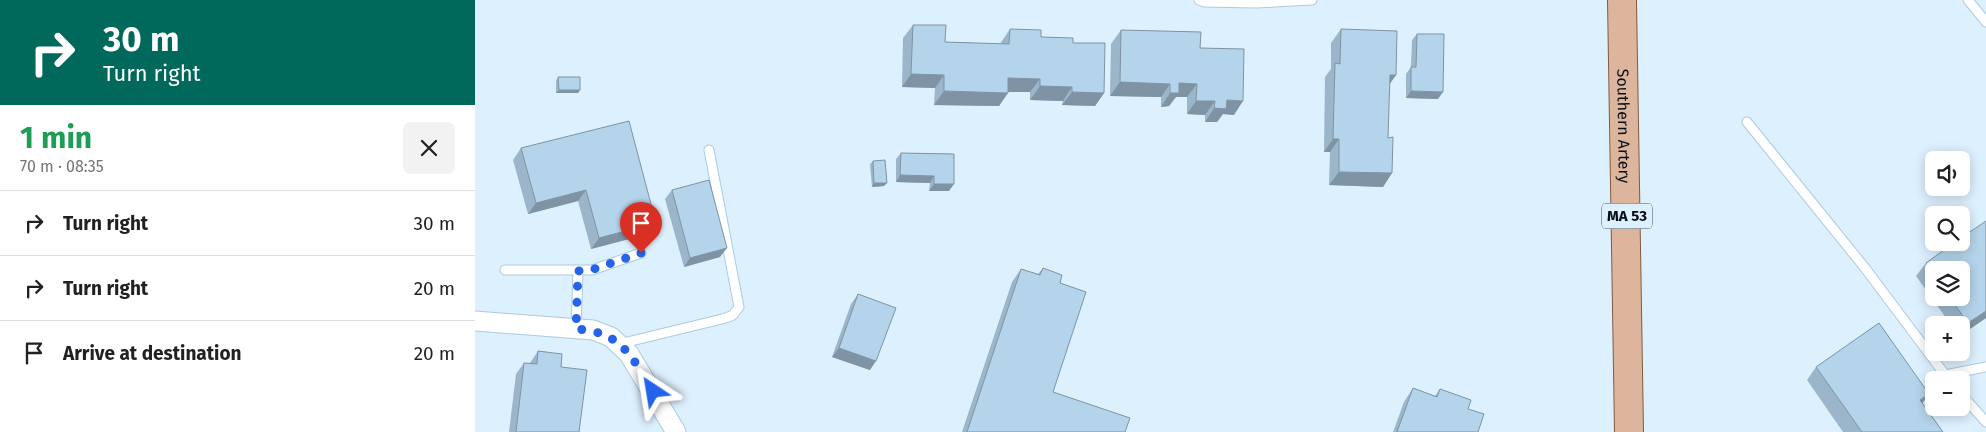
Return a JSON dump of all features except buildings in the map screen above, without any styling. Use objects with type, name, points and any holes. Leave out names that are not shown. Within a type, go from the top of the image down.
[{"type":"main road","name":"Southern Artery","points":[[1622,0],[1629,432]]},
{"type":"street","points":[[475,322],[593,330],[611,337],[639,369],[677,432]]},
{"type":"lane","points":[[1199,0],[1204,2],[1256,3],[1311,0]]},
{"type":"lane","points":[[1968,0],[1986,22]]},
{"type":"lane","points":[[1747,122],[1859,261],[1942,371]]},
{"type":"lane","points":[[619,344],[726,318],[733,315],[739,307],[709,150]]},
{"type":"lane","points":[[505,270],[591,270],[641,253]]},
{"type":"lane","points":[[576,329],[578,271]]},
{"type":"lane","points":[[1970,371],[1986,367]]},
{"type":"lane","points":[[1970,404],[1986,422]]},
{"type":"route","points":[[641,253],[591,270],[578,271],[576,329],[593,330],[611,337],[629,354],[653,391]]}]
